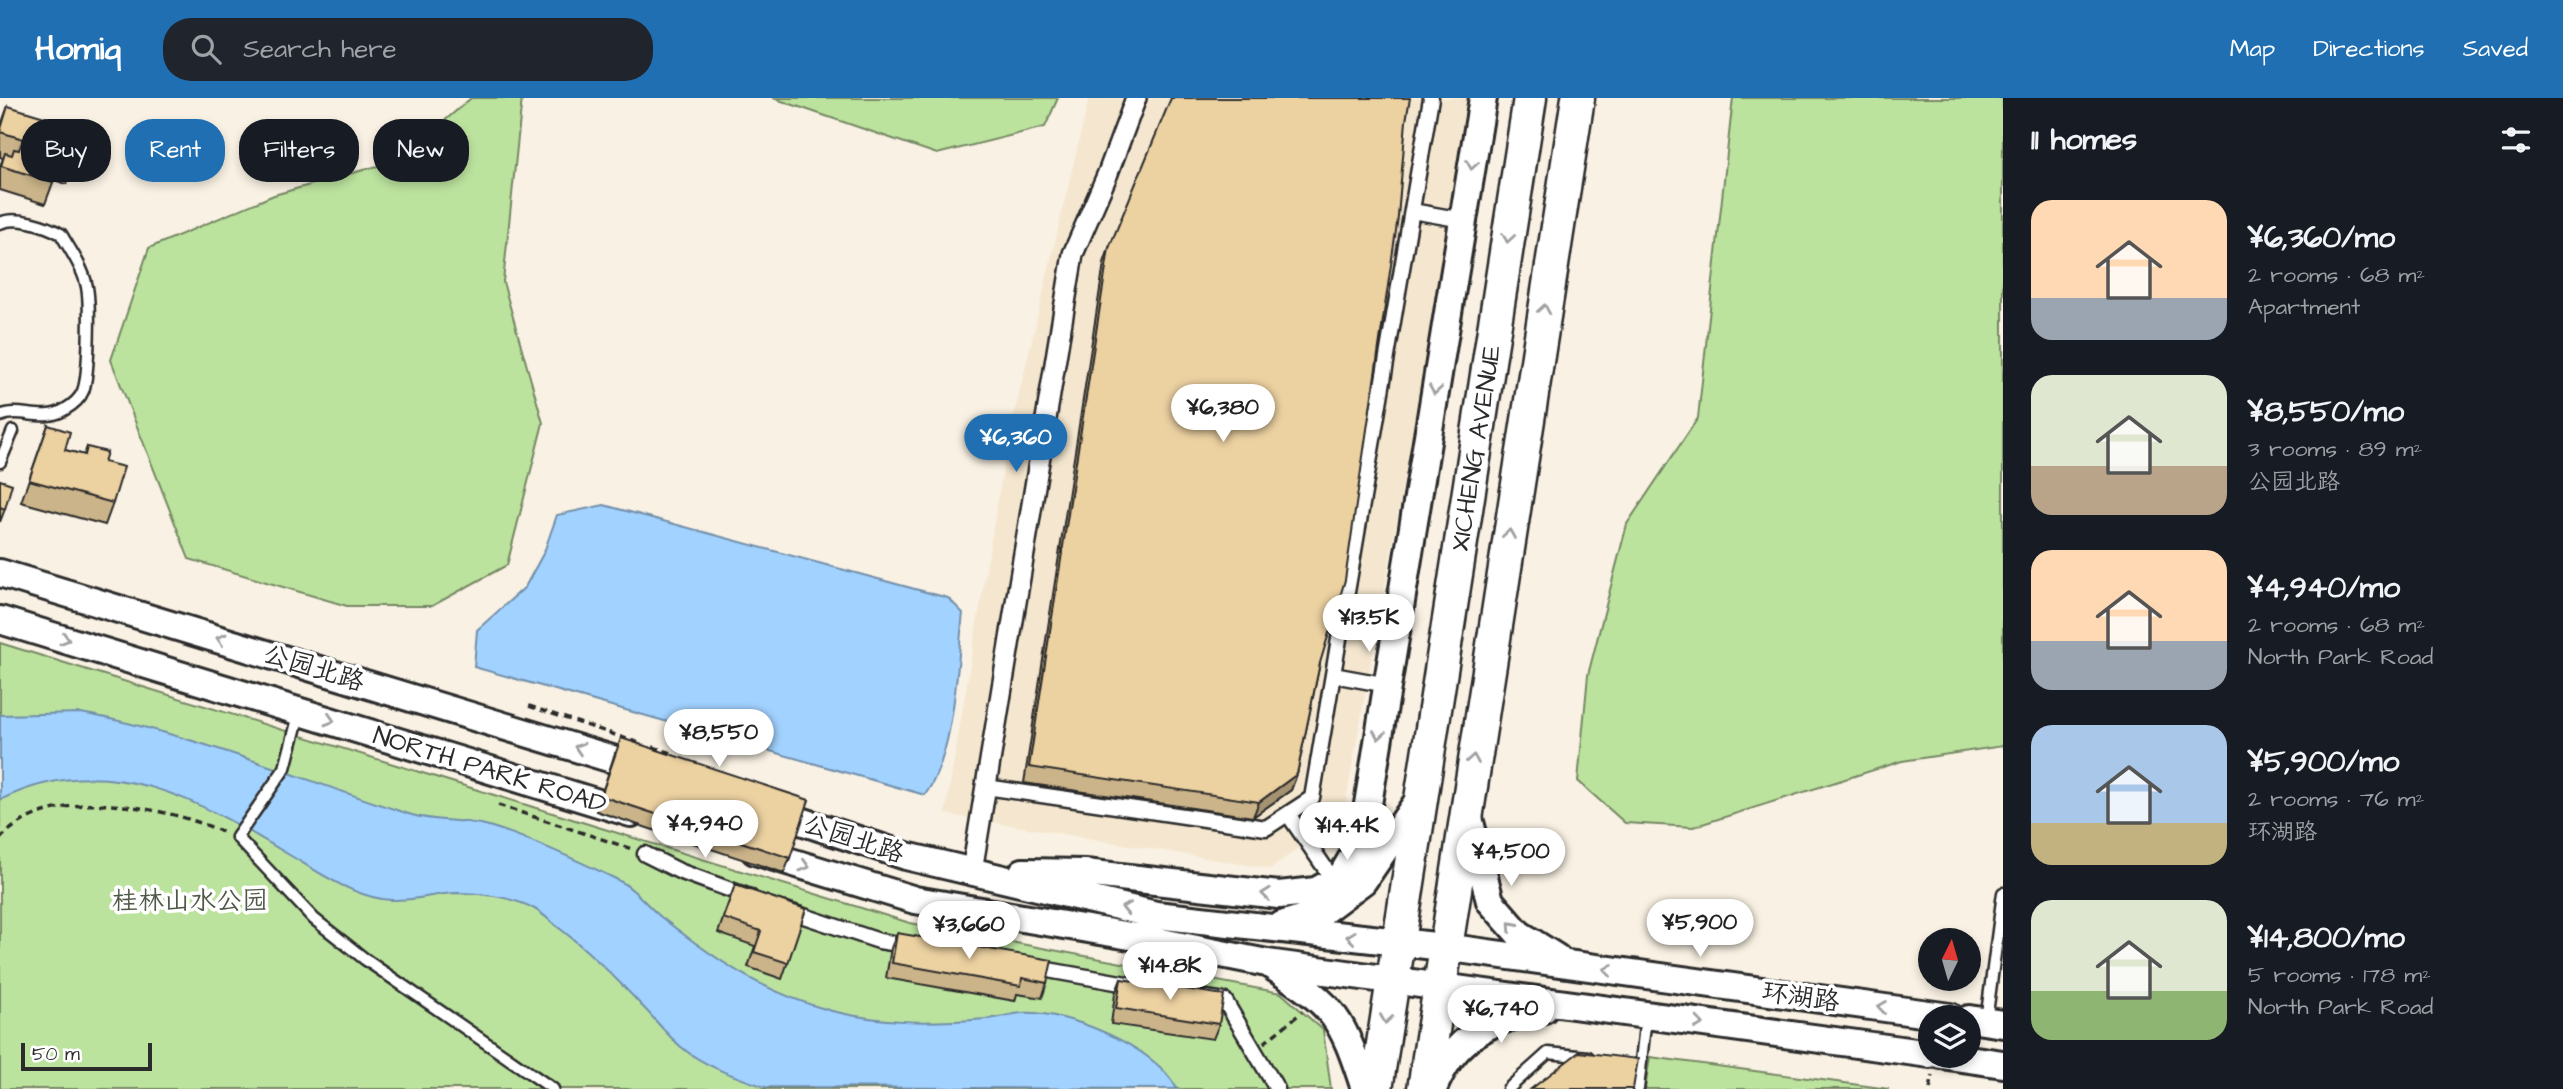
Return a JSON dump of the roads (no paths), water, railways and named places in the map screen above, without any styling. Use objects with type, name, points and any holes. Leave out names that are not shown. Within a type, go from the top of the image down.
[{"type":"highway","name":"XICHENG AVENUE","points":[[1376,1089],[1530,98]]},
{"type":"highway","name":"XICHENG AVENUE","points":[[1424,1089],[1437,988],[1578,98]]},
{"type":"main road","points":[[972,871],[1085,873],[1279,895],[1316,891],[1341,877],[1362,841],[1483,98]]},
{"type":"main road","name":"公园北路","points":[[0,573],[668,777]]},
{"type":"main road","name":"NORTH PARK ROAD","points":[[0,620],[661,822]]},
{"type":"main road","points":[[1272,928],[1320,913],[1363,881],[1420,798]]},
{"type":"main road","name":"公园北路","points":[[744,802],[906,856],[1156,915],[1444,947]]},
{"type":"main road","points":[[1466,806],[1490,901],[1519,934],[1568,964]]},
{"type":"main road","points":[[728,842],[915,900],[1136,937],[1267,963],[1392,978],[1437,988]]},
{"type":"main road","name":"环湖路","points":[[1444,947],[1918,1013]]},
{"type":"main road","points":[[1267,963],[1320,998],[1342,1025],[1365,1089]]},
{"type":"main road","name":"环湖路","points":[[1437,988],[1918,1052]]},
{"type":"main road","points":[[1433,1089],[1441,1068],[1455,1050],[1485,1026],[1511,1014],[1567,1005]]},
{"type":"main road","points":[[1981,1060],[2003,1063]]},
{"type":"street","points":[[972,871],[1073,254],[1108,173],[1136,98]]},
{"type":"street","points":[[986,787],[1266,828],[1312,798],[1432,98]]},
{"type":"street","points":[[1412,211],[1463,220]]},
{"type":"street","points":[[1333,675],[1388,685]]},
{"type":"street","points":[[1288,814],[1334,881]]},
{"type":"street","points":[[645,854],[679,871],[818,921],[879,941],[932,950]]},
{"type":"street","points":[[1012,964],[1158,989]]},
{"type":"street","points":[[1185,994],[1224,1001],[1277,1089]]},
{"type":"lane","points":[[0,223],[5,220],[27,223],[61,234],[85,278],[88,294],[86,377],[80,397],[65,410],[47,416],[12,413],[1,415]]},
{"type":"lane","points":[[0,462],[13,431]]},
{"type":"lane","points":[[301,710],[285,768],[237,837],[324,927],[553,1089]]},
{"type":"lane","points":[[1986,1022],[1999,951],[2003,893]]},
{"type":"lane","points":[[1638,1089],[1646,1016]]},
{"type":"lane","points":[[1508,1089],[1548,1053],[1601,1058]]},
{"type":"lane","points":[[1627,1061],[1640,1062]]},
{"type":"water","points":[[604,505],[948,598],[963,613],[956,683],[943,757],[925,795],[474,667],[477,630],[525,587],[544,552],[557,515]]},
{"type":"water","points":[[81,713],[207,745],[412,815],[479,824],[537,843],[623,883],[661,917],[721,961],[762,985],[807,1004],[851,1015],[909,1021],[986,1019],[1022,1013],[1062,1018],[1108,1034],[1131,1046],[1151,1059],[1177,1089],[765,1087],[720,1070],[689,1053],[670,1037],[594,958],[541,913],[525,904],[496,896],[465,893],[400,900],[370,896],[335,882],[221,816],[151,787],[115,780],[78,779],[40,785],[0,800],[0,715]]},
{"type":"park label","name":"桂林山水公园","points":[[190,900]]}]
